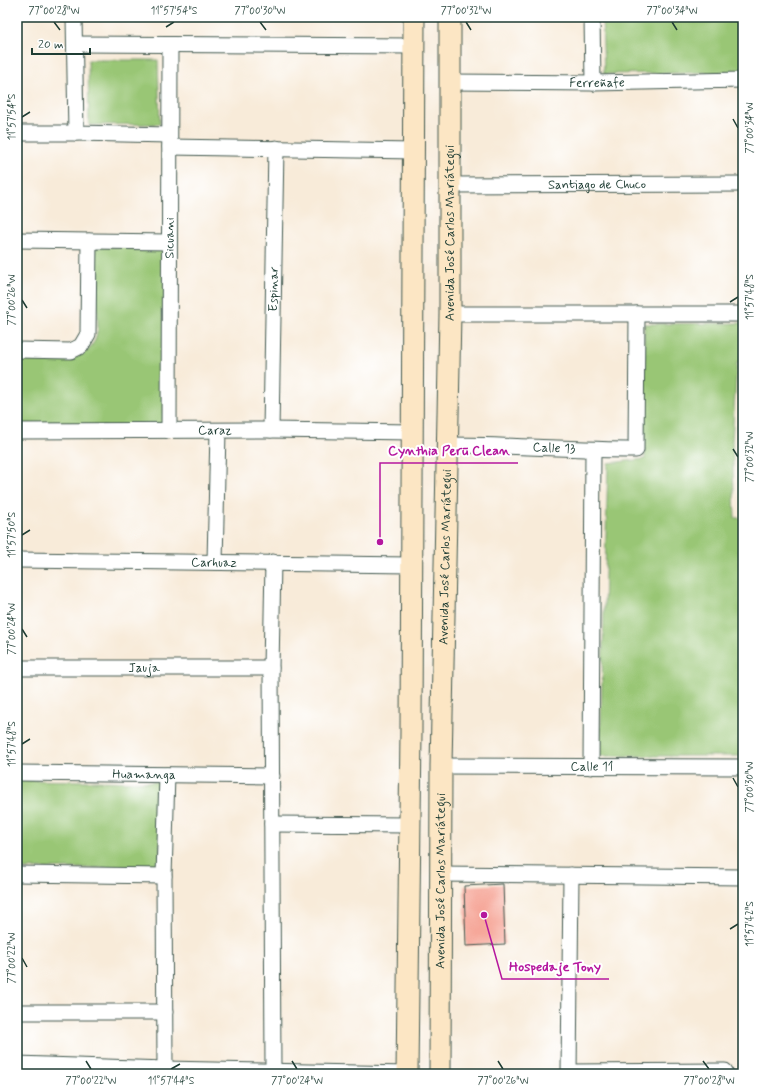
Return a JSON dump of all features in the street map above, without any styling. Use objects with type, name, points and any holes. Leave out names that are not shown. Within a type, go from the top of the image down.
[{"type":"main road","points":[[407,1074],[411,732],[414,17]]},
{"type":"main road","name":"Avenida José Carlos Mariátegui","points":[[440,1074],[441,766],[450,314],[450,17]]},
{"type":"main road","points":[[411,732],[442,733]]},
{"type":"street","points":[[74,17],[76,133]]},
{"type":"street","points":[[592,17],[593,83]]},
{"type":"street","points":[[75,44],[414,46]]},
{"type":"street","name":"Sicuani","points":[[169,431],[170,45]]},
{"type":"street","name":"Ferreñafe","points":[[451,82],[593,83],[743,80]]},
{"type":"street","points":[[17,133],[76,133],[276,148],[414,151]]},
{"type":"street","name":"Espinar","points":[[271,430],[276,148]]},
{"type":"street","name":"Santiago de Chuco","points":[[450,185],[743,184]]},
{"type":"street","points":[[17,240],[169,242]]},
{"type":"street","points":[[17,350],[71,351],[81,346],[88,334],[88,241]]},
{"type":"street","points":[[450,314],[743,314]]},
{"type":"street","name":"Calle 13","points":[[448,445],[636,450],[637,314]]},
{"type":"street","name":"Caraz","points":[[17,431],[271,430],[412,432]]},
{"type":"street","points":[[215,562],[218,431]]},
{"type":"street","points":[[591,767],[593,450]]},
{"type":"street","name":"Carhuaz","points":[[17,560],[273,562],[411,565]]},
{"type":"street","points":[[273,562],[271,668],[273,1071]]},
{"type":"street","name":"Jauja","points":[[17,668],[271,668]]},
{"type":"street","name":"Calle 11","points":[[441,766],[743,767]]},
{"type":"street","name":"Huamanga","points":[[17,773],[272,776]]},
{"type":"street","points":[[165,1069],[164,876],[166,775]]},
{"type":"street","points":[[272,824],[409,825]]},
{"type":"street","points":[[17,874],[164,876]]},
{"type":"street","points":[[441,874],[743,877]]},
{"type":"street","points":[[572,875],[569,1073],[725,1071],[725,1074]]},
{"type":"street","points":[[17,1012],[164,1012]]},
{"type":"street","points":[[17,1064],[41,1069],[165,1069],[407,1074]]},
{"type":"green space","points":[[602,17],[743,17],[743,72],[604,74]]},
{"type":"green space","points":[[88,60],[158,60],[160,124],[89,125]]},
{"type":"green space","points":[[167,246],[164,427],[17,426],[17,357],[76,357],[89,350],[95,340],[98,328],[95,247]]},
{"type":"green space","points":[[743,323],[743,362],[737,362],[732,441],[735,518],[743,518],[743,756],[600,756],[608,463],[645,459],[644,324]]},
{"type":"green space","points":[[17,780],[160,782],[160,867],[17,869]]},
{"type":"building","points":[[503,884],[505,944],[466,946],[464,886]]},
{"type":"place","name":"Cynthia Perū Clean","points":[[380,542]]},
{"type":"place","name":"Hospedaje Tony","points":[[484,915]]}]
